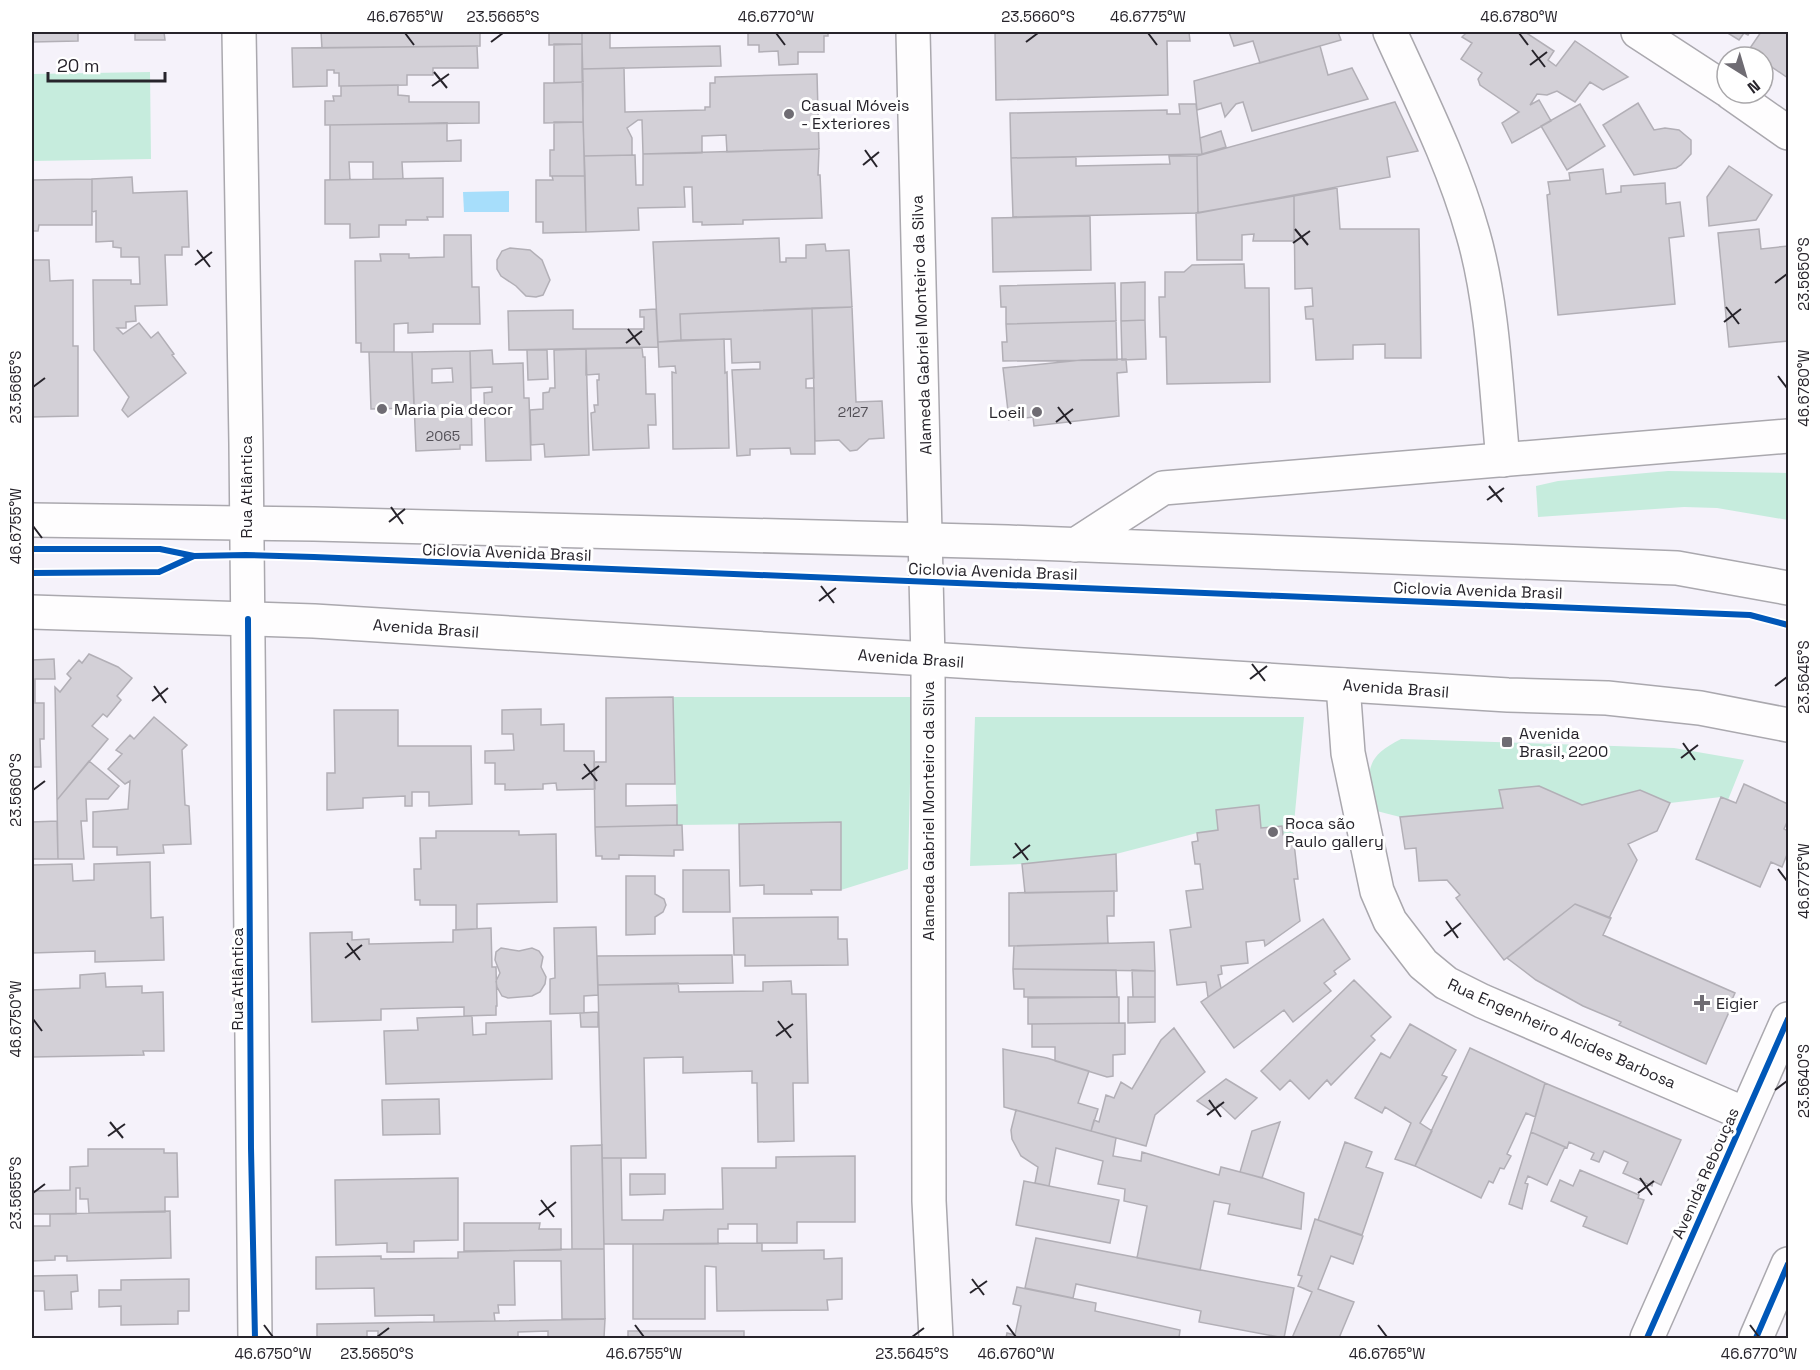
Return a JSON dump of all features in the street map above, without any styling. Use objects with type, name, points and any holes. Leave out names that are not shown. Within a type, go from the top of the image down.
[{"type":"main road","name":"Rua Atlântica","points":[[239,32],[248,619],[251,1136],[255,1338]]},
{"type":"main road","name":"Alameda Gabriel Monteiro da Silva","points":[[913,32],[928,660],[929,1201],[936,1338]]},
{"type":"main road","points":[[1390,32],[1451,166],[1474,236],[1486,294],[1503,460]]},
{"type":"main road","points":[[1638,32],[1715,82]]},
{"type":"main road","points":[[1748,105],[1788,134]]},
{"type":"main road","points":[[1075,545],[1163,488],[1788,436]]},
{"type":"main road","points":[[32,520],[926,539],[1677,568],[1788,588]]},
{"type":"main road","name":"Avenida Brasil","points":[[32,612],[350,623],[1508,695],[1607,698],[1700,708],[1786,727]]},
{"type":"main road","name":"Rua Engenheiro Alcides Barbosa","points":[[1343,685],[1348,753],[1377,891],[1390,921],[1423,964],[1446,983],[1482,1001],[1745,1114]]},
{"type":"main road","name":"Avenida Rebouças","points":[[1647,1338],[1788,1019]]},
{"type":"main road","points":[[1756,1338],[1788,1264]]},
{"type":"green space","points":[[150,72],[151,159],[32,161],[32,74]]},
{"type":"green space","points":[[1668,471],[1788,473],[1788,520],[1717,508],[1684,507],[1538,517],[1536,486],[1558,481]]},
{"type":"green space","points":[[673,697],[912,697],[908,869],[841,890],[769,824],[677,825]]},
{"type":"green space","points":[[975,717],[1304,717],[1293,834],[1283,835],[1282,826],[1261,828],[1259,806],[1218,830],[1197,833],[1116,854],[1022,864],[970,866]]},
{"type":"green space","points":[[1401,739],[1674,748],[1744,760],[1728,800],[1721,797],[1670,803],[1640,790],[1582,805],[1539,786],[1500,790],[1503,808],[1400,817],[1369,809],[1369,775],[1374,760],[1380,753]]},
{"type":"water","points":[[509,191],[509,212],[464,212],[463,192]]},
{"type":"building","points":[[32,32],[78,32],[78,41],[32,42]]},
{"type":"building","points":[[135,32],[164,32],[165,40],[135,40]]},
{"type":"building","points":[[321,32],[480,32],[480,46],[322,48]]},
{"type":"building","points":[[549,32],[582,32],[582,44],[549,45]]},
{"type":"building","points":[[582,32],[610,32],[610,48],[720,46],[721,66],[582,69]]},
{"type":"building","points":[[748,32],[828,32],[828,36],[824,36],[824,52],[798,52],[798,64],[779,65],[778,51],[759,52],[759,45],[748,45]]},
{"type":"building","points":[[995,32],[1189,32],[1190,41],[1167,41],[1168,95],[996,100]]},
{"type":"building","points":[[1229,32],[1338,32],[1341,40],[1260,63],[1253,41],[1234,46]]},
{"type":"building","points":[[1461,32],[1525,32],[1554,51],[1548,60],[1556,66],[1575,41],[1628,77],[1603,90],[1590,82],[1575,102],[1557,91],[1547,95],[1537,94],[1530,105],[1539,100],[1551,121],[1512,143],[1502,123],[1519,112],[1480,85],[1478,79],[1482,73],[1461,59],[1472,43],[1462,37],[1465,34]]},
{"type":"building","points":[[1726,32],[1750,32],[1748,35],[1744,33],[1739,40]]},
{"type":"building","points":[[1761,32],[1788,32],[1788,78],[1775,69],[1775,45],[1752,45]]},
{"type":"building","points":[[554,44],[582,44],[583,82],[554,83]]},
{"type":"building","points":[[477,46],[478,68],[433,68],[433,75],[407,75],[407,85],[339,86],[339,73],[327,70],[327,86],[293,87],[292,48]]},
{"type":"building","points":[[1320,46],[1328,75],[1352,68],[1368,99],[1252,131],[1243,102],[1236,104],[1225,117],[1221,103],[1197,110],[1194,81]]},
{"type":"building","points":[[624,68],[625,112],[705,110],[705,107],[710,107],[710,83],[715,83],[715,77],[817,74],[819,149],[727,152],[726,135],[702,136],[702,153],[643,154],[642,120],[638,120],[627,128],[632,138],[632,155],[584,156],[582,69]]},
{"type":"building","points":[[583,82],[583,122],[544,123],[544,83]]},
{"type":"building","points":[[398,85],[398,95],[409,96],[409,102],[479,102],[479,123],[325,125],[325,101],[334,101],[333,96],[341,96],[341,86]]},
{"type":"building","points":[[1395,102],[1418,151],[1387,157],[1390,177],[1198,213],[1197,156]]},
{"type":"building","points":[[1638,103],[1654,130],[1665,128],[1679,130],[1691,140],[1691,154],[1681,165],[1676,168],[1634,175],[1603,125]]},
{"type":"building","points":[[1179,104],[1196,104],[1202,154],[1011,158],[1010,113],[1167,110],[1167,114],[1180,114]]},
{"type":"building","points":[[1580,104],[1605,146],[1567,170],[1541,126]]},
{"type":"building","points":[[554,122],[583,122],[585,176],[550,176],[550,150],[554,150]]},
{"type":"building","points":[[447,123],[447,141],[461,140],[461,161],[402,162],[403,179],[373,179],[373,162],[349,162],[350,180],[330,180],[330,125]]},
{"type":"building","points":[[1221,131],[1226,147],[1202,154],[1200,138]]},
{"type":"building","points":[[819,149],[818,175],[820,175],[822,218],[743,220],[743,224],[702,225],[702,222],[693,222],[692,187],[684,187],[685,207],[638,208],[639,230],[586,232],[584,156],[635,155],[636,185],[643,185],[643,154]]},
{"type":"building","points":[[1169,156],[1197,156],[1198,213],[1013,217],[1011,158],[1076,157],[1076,166],[1170,164]]},
{"type":"building","points":[[1729,166],[1772,195],[1756,220],[1709,226],[1707,197]]},
{"type":"building","points":[[1603,169],[1606,194],[1621,192],[1621,186],[1665,183],[1666,204],[1680,202],[1684,236],[1669,238],[1675,304],[1558,315],[1547,195],[1550,194],[1548,182],[1570,180],[1569,173]]},
{"type":"building","points":[[552,176],[585,176],[586,232],[543,233],[543,222],[536,222],[536,180],[553,180]]},
{"type":"building","points":[[132,177],[133,193],[187,191],[189,247],[182,247],[182,255],[165,255],[167,305],[135,306],[136,321],[126,322],[126,328],[117,328],[123,334],[139,323],[151,338],[158,332],[186,373],[128,417],[122,410],[129,397],[94,350],[93,280],[131,280],[131,284],[140,284],[139,257],[121,257],[121,248],[113,247],[113,241],[96,242],[96,211],[92,212],[92,179]]},
{"type":"building","points":[[443,178],[443,217],[406,220],[406,225],[379,225],[379,237],[350,238],[350,224],[325,224],[325,180]]},
{"type":"building","points":[[92,179],[92,225],[39,225],[38,231],[32,231],[32,180]]},
{"type":"building","points":[[1337,188],[1340,229],[1419,229],[1421,358],[1385,358],[1385,344],[1353,345],[1353,359],[1316,360],[1313,319],[1306,319],[1305,307],[1313,306],[1312,288],[1295,289],[1294,196]]},
{"type":"building","points":[[1294,196],[1294,241],[1253,241],[1254,234],[1242,235],[1242,260],[1197,260],[1196,213]]},
{"type":"building","points":[[1090,216],[1091,270],[993,272],[992,218]]},
{"type":"building","points":[[1759,229],[1761,249],[1788,246],[1788,341],[1729,347],[1718,233]]},
{"type":"building","points":[[444,235],[471,235],[472,287],[479,287],[480,324],[433,324],[433,332],[408,333],[408,323],[394,324],[394,352],[361,352],[361,343],[356,343],[355,261],[381,261],[380,254],[409,254],[409,258],[444,257]]},
{"type":"building","points":[[779,238],[780,262],[786,262],[786,258],[806,258],[806,245],[825,244],[826,251],[849,250],[852,307],[680,314],[681,340],[658,342],[653,242]]},
{"type":"building","points":[[510,248],[530,250],[542,260],[550,280],[543,295],[526,296],[501,276],[497,269],[497,260],[502,251]]},
{"type":"building","points":[[32,260],[49,260],[50,281],[73,280],[73,346],[78,346],[78,416],[32,417]]},
{"type":"building","points":[[1244,264],[1245,288],[1269,288],[1270,382],[1167,384],[1166,337],[1160,337],[1159,297],[1165,297],[1165,272],[1184,272],[1192,265]]},
{"type":"building","points":[[1145,282],[1145,320],[1121,321],[1121,283]]},
{"type":"building","points":[[1115,283],[1116,321],[1006,324],[1006,307],[1001,307],[1000,286]]},
{"type":"building","points":[[852,307],[856,402],[882,401],[884,438],[869,439],[857,450],[850,451],[839,440],[815,441],[812,308]]},
{"type":"building","points":[[812,308],[814,378],[806,379],[806,388],[814,388],[815,454],[791,454],[790,448],[750,449],[750,455],[737,456],[732,370],[760,369],[760,362],[732,363],[731,339],[681,340],[680,314]]},
{"type":"building","points":[[656,309],[658,347],[509,350],[508,311],[573,310],[573,329],[644,329],[644,317],[640,317],[640,310]]},
{"type":"building","points":[[1145,320],[1146,359],[1122,360],[1121,321]]},
{"type":"building","points":[[1116,321],[1117,360],[1003,361],[1002,342],[1007,342],[1006,324]]},
{"type":"building","points":[[724,339],[729,448],[673,449],[672,372],[676,373],[675,366],[659,367],[658,342]]},
{"type":"building","points":[[642,348],[643,357],[645,357],[646,394],[655,394],[656,425],[648,425],[649,448],[593,450],[591,413],[595,412],[594,405],[598,405],[597,380],[599,380],[599,374],[586,375],[586,349]]},
{"type":"building","points":[[586,349],[589,455],[545,457],[544,444],[531,445],[530,410],[543,409],[543,393],[549,392],[550,388],[555,388],[554,350]]},
{"type":"building","points":[[492,350],[493,364],[523,363],[524,398],[529,398],[531,460],[486,461],[484,393],[492,392],[492,387],[471,388],[470,351]]},
{"type":"building","points":[[527,350],[547,350],[548,379],[528,380]]},
{"type":"building","points":[[470,351],[472,445],[460,445],[460,449],[416,451],[412,352]],"holes":[[[452,368],[453,382],[432,383],[432,369]]]},
{"type":"building","points":[[369,352],[412,352],[414,408],[371,409]]},
{"type":"building","points":[[1126,359],[1127,372],[1117,373],[1119,416],[1034,426],[1033,417],[1009,420],[1003,368],[1082,360]]},
{"type":"building","points":[[89,654],[118,667],[132,678],[117,696],[121,700],[107,717],[103,714],[92,726],[108,739],[57,800],[55,687],[60,692],[71,678],[67,674],[79,660],[82,663]]},
{"type":"building","points":[[54,659],[55,679],[35,679],[35,703],[44,703],[44,739],[40,739],[41,767],[32,767],[32,660]]},
{"type":"building","points":[[673,697],[675,784],[626,784],[626,806],[677,805],[677,825],[595,827],[594,762],[606,762],[606,698]]},
{"type":"building","points":[[541,709],[541,725],[564,724],[564,751],[594,751],[595,789],[557,790],[556,783],[543,784],[543,789],[505,790],[505,784],[495,784],[495,763],[485,763],[485,751],[514,750],[513,734],[502,734],[502,710]]},
{"type":"building","points":[[334,710],[398,710],[398,746],[471,746],[472,804],[429,806],[429,792],[412,792],[412,806],[405,806],[405,796],[363,798],[363,808],[327,810],[327,773],[335,773]]},
{"type":"building","points":[[154,717],[187,745],[182,750],[185,805],[189,806],[191,844],[163,845],[164,853],[117,855],[117,847],[93,847],[93,812],[128,809],[130,781],[125,784],[108,769],[122,754],[116,750],[130,735],[134,739]]},
{"type":"building","points":[[89,761],[119,786],[108,799],[86,799],[87,821],[81,821],[84,859],[58,859],[57,800]]},
{"type":"building","points":[[1744,784],[1788,804],[1788,820],[1784,829],[1788,831],[1788,852],[1782,867],[1771,862],[1760,887],[1696,859],[1721,797],[1736,803]]},
{"type":"building","points":[[1539,786],[1582,805],[1640,790],[1670,803],[1657,831],[1628,844],[1637,860],[1609,918],[1575,904],[1504,960],[1456,898],[1460,895],[1447,880],[1419,881],[1416,848],[1405,849],[1400,817],[1503,808],[1499,790]]},
{"type":"building","points":[[1259,805],[1261,828],[1282,826],[1283,835],[1293,834],[1298,879],[1294,879],[1300,921],[1265,946],[1264,940],[1246,942],[1248,963],[1221,966],[1222,974],[1218,975],[1221,988],[1208,997],[1206,982],[1177,985],[1170,930],[1191,927],[1186,891],[1203,889],[1200,864],[1195,864],[1192,842],[1198,841],[1197,833],[1218,830],[1216,810]]},
{"type":"building","points":[[57,821],[58,859],[32,859],[32,822]]},
{"type":"building","points":[[841,822],[841,890],[811,890],[812,894],[764,894],[764,885],[740,886],[739,824]]},
{"type":"building","points":[[682,825],[683,850],[674,850],[674,856],[619,855],[619,859],[602,859],[602,856],[596,856],[595,827]]},
{"type":"building","points":[[436,831],[519,831],[519,835],[556,834],[557,902],[477,904],[477,929],[456,930],[456,905],[420,905],[420,900],[415,900],[414,869],[421,869],[420,838],[436,838]]},
{"type":"building","points":[[1116,854],[1117,891],[1025,893],[1022,864]]},
{"type":"building","points":[[150,862],[151,918],[163,917],[164,960],[95,962],[95,951],[32,953],[32,865],[72,864],[73,881],[94,880],[94,864]]},
{"type":"building","points":[[683,870],[729,870],[730,912],[683,912]]},
{"type":"building","points":[[626,876],[655,876],[655,894],[664,899],[666,905],[663,912],[655,917],[655,934],[626,935]]},
{"type":"building","points":[[1114,891],[1114,916],[1107,916],[1108,943],[1009,946],[1009,893]]},
{"type":"building","points":[[1575,904],[1611,918],[1603,935],[1735,993],[1731,1002],[1733,1003],[1706,1064],[1619,1025],[1621,1022],[1583,1006],[1536,980],[1507,958]]},
{"type":"building","points":[[838,917],[838,939],[847,939],[848,965],[745,966],[745,955],[734,955],[733,918]]},
{"type":"building","points":[[1323,919],[1350,959],[1334,971],[1336,974],[1324,983],[1331,991],[1293,1022],[1284,1010],[1234,1048],[1201,1002]]},
{"type":"building","points":[[596,927],[598,995],[584,996],[584,1013],[550,1014],[550,979],[555,978],[554,928]]},
{"type":"building","points":[[491,928],[492,967],[496,967],[496,1015],[464,1016],[464,1007],[381,1009],[381,1020],[312,1022],[310,933],[352,932],[352,940],[369,939],[369,944],[453,942],[453,930]]},
{"type":"building","points":[[1154,942],[1155,971],[1013,969],[1014,946]]},
{"type":"building","points":[[501,948],[519,951],[532,948],[539,951],[543,957],[541,967],[546,977],[540,992],[532,996],[508,998],[502,996],[497,987],[496,981],[500,973],[495,960],[496,952]]},
{"type":"building","points":[[732,955],[733,983],[598,985],[597,956]]},
{"type":"building","points":[[1013,969],[1116,970],[1117,997],[1024,997],[1024,989],[1014,989]]},
{"type":"building","points":[[1132,970],[1155,971],[1155,997],[1133,997]]},
{"type":"building","points":[[105,973],[106,987],[142,986],[142,993],[163,992],[164,1051],[143,1051],[144,1055],[32,1057],[32,990],[80,988],[80,975]]},
{"type":"building","points":[[1354,980],[1391,1017],[1371,1036],[1375,1040],[1331,1085],[1327,1080],[1309,1099],[1290,1080],[1280,1090],[1261,1071]]},
{"type":"building","points":[[791,981],[792,994],[806,994],[808,1083],[793,1083],[794,1141],[758,1142],[757,1083],[752,1083],[752,1071],[683,1073],[683,1057],[644,1058],[646,1158],[602,1158],[598,985],[678,983],[679,992],[763,991],[763,982]]},
{"type":"building","points":[[1119,997],[1119,1023],[1028,1024],[1028,998]]},
{"type":"building","points":[[1128,997],[1155,997],[1155,1022],[1128,1023]]},
{"type":"building","points":[[598,1012],[598,1027],[581,1027],[580,1013]]},
{"type":"building","points":[[472,1016],[473,1035],[486,1034],[486,1023],[551,1021],[552,1079],[386,1084],[384,1031],[418,1030],[417,1018]]},
{"type":"building","points":[[1125,1023],[1125,1054],[1113,1055],[1113,1076],[1107,1077],[1055,1061],[1055,1047],[1032,1047],[1032,1024]]},
{"type":"building","points":[[1410,1024],[1456,1050],[1442,1075],[1447,1077],[1420,1123],[1432,1131],[1415,1166],[1395,1159],[1411,1123],[1385,1107],[1382,1113],[1355,1098],[1381,1053],[1390,1058]]},
{"type":"building","points":[[1174,1028],[1205,1072],[1155,1115],[1146,1146],[1091,1131],[1094,1120],[1099,1122],[1106,1095],[1114,1098],[1121,1082],[1132,1089],[1161,1040]]},
{"type":"building","points":[[1470,1048],[1545,1083],[1535,1117],[1526,1113],[1507,1154],[1511,1156],[1504,1169],[1500,1168],[1493,1183],[1489,1181],[1481,1198],[1415,1166]]},
{"type":"building","points":[[1003,1049],[1047,1058],[1089,1071],[1078,1103],[1098,1109],[1091,1131],[1004,1107]]},
{"type":"building","points":[[1226,1079],[1257,1098],[1235,1119],[1219,1104],[1212,1111],[1197,1101]]},
{"type":"building","points":[[1545,1083],[1681,1140],[1661,1185],[1653,1181],[1652,1186],[1623,1173],[1628,1162],[1604,1151],[1599,1162],[1591,1159],[1594,1153],[1569,1142],[1567,1148],[1531,1132]]},
{"type":"building","points":[[439,1099],[440,1134],[383,1135],[382,1100]]},
{"type":"building","points":[[1016,1110],[1116,1138],[1113,1156],[1141,1161],[1142,1152],[1219,1175],[1221,1167],[1263,1178],[1304,1193],[1301,1229],[1228,1214],[1230,1204],[1214,1201],[1200,1270],[1137,1258],[1147,1206],[1124,1201],[1125,1189],[1098,1184],[1103,1161],[1056,1148],[1049,1186],[1035,1183],[1038,1167],[1021,1156],[1012,1139],[1011,1130]]},
{"type":"building","points":[[1280,1122],[1262,1178],[1240,1172],[1252,1131]]},
{"type":"building","points":[[1531,1132],[1565,1147],[1547,1185],[1528,1176],[1522,1209],[1509,1204]]},
{"type":"building","points":[[1345,1142],[1372,1152],[1366,1167],[1383,1173],[1362,1235],[1318,1220]]},
{"type":"building","points":[[602,1145],[604,1249],[572,1249],[571,1146]]},
{"type":"building","points":[[88,1149],[164,1149],[164,1153],[177,1153],[178,1197],[165,1197],[165,1212],[89,1213],[88,1199],[80,1199],[80,1188],[76,1188],[76,1214],[32,1214],[32,1191],[70,1190],[70,1167],[88,1166]]},
{"type":"building","points":[[855,1156],[855,1222],[797,1222],[797,1243],[757,1243],[757,1224],[728,1224],[728,1229],[718,1229],[718,1244],[604,1244],[602,1158],[621,1158],[622,1220],[663,1220],[664,1210],[723,1209],[722,1168],[776,1168],[776,1157]]},
{"type":"building","points":[[1580,1170],[1639,1195],[1638,1198],[1644,1200],[1627,1244],[1583,1226],[1587,1217],[1551,1201],[1560,1180],[1573,1186]]},
{"type":"building","points":[[630,1174],[665,1174],[665,1194],[630,1195]]},
{"type":"building","points":[[458,1178],[458,1240],[414,1241],[414,1252],[387,1252],[387,1243],[336,1245],[335,1180]]},
{"type":"building","points":[[1024,1181],[1119,1200],[1110,1243],[1016,1225]]},
{"type":"building","points":[[170,1211],[171,1258],[67,1261],[67,1256],[55,1256],[55,1260],[32,1261],[32,1226],[50,1226],[50,1214]]},
{"type":"building","points":[[1315,1219],[1363,1236],[1353,1264],[1331,1256],[1318,1289],[1354,1302],[1339,1338],[1292,1338],[1312,1292],[1298,1286],[1302,1276],[1298,1275]]},
{"type":"building","points":[[464,1223],[540,1223],[539,1229],[561,1229],[561,1250],[464,1251]]},
{"type":"building","points":[[1036,1238],[1294,1288],[1284,1338],[1199,1322],[1201,1311],[1076,1284],[1073,1298],[1025,1288]]},
{"type":"building","points":[[762,1243],[762,1251],[824,1250],[824,1259],[842,1258],[842,1299],[827,1300],[828,1310],[717,1311],[716,1267],[705,1266],[705,1319],[633,1319],[633,1244]]},
{"type":"building","points":[[604,1249],[605,1319],[562,1319],[561,1261],[514,1261],[515,1305],[498,1305],[499,1313],[494,1313],[495,1321],[434,1322],[434,1315],[375,1316],[374,1288],[316,1289],[316,1257],[458,1258],[458,1252]]},
{"type":"building","points":[[77,1275],[78,1291],[71,1292],[72,1309],[45,1310],[44,1291],[32,1291],[32,1276]]},
{"type":"building","points":[[189,1279],[189,1311],[178,1311],[178,1324],[121,1325],[121,1306],[99,1307],[99,1290],[121,1290],[121,1280]]},
{"type":"building","points":[[1017,1287],[1096,1303],[1095,1311],[1180,1330],[1179,1338],[1006,1338],[1007,1333],[1015,1335],[1021,1306],[1013,1304]]},
{"type":"building","points":[[605,1319],[604,1338],[548,1338],[548,1331],[518,1332],[518,1338],[378,1338],[378,1331],[367,1331],[367,1338],[317,1338],[317,1324]]},
{"type":"building","points":[[628,1331],[744,1331],[744,1338],[628,1338]]},
{"type":"cycle path","name":"Ciclovia Avenida Brasil","points":[[32,549],[160,549],[194,556],[314,557],[1750,615],[1788,625]]},
{"type":"cycle path","points":[[32,573],[159,572],[194,556]]},
{"type":"cycle path","points":[[248,619],[251,1148],[255,1338]]},
{"type":"cycle path","points":[[1647,1338],[1788,1019]]},
{"type":"cycle path","points":[[1756,1338],[1788,1264]]},
{"type":"place","name":"Casual Móveis - Exteriores","points":[[789,114]]},
{"type":"place","name":"Maria pia decor","points":[[382,409]]},
{"type":"place","name":"Loeil","points":[[1037,412]]},
{"type":"place","name":"Avenida Brasil, 2200","points":[[1507,742]]},
{"type":"place","name":"Roca são Paulo gallery","points":[[1273,832]]},
{"type":"place","name":"Eigier","points":[[1702,1003]]}]
